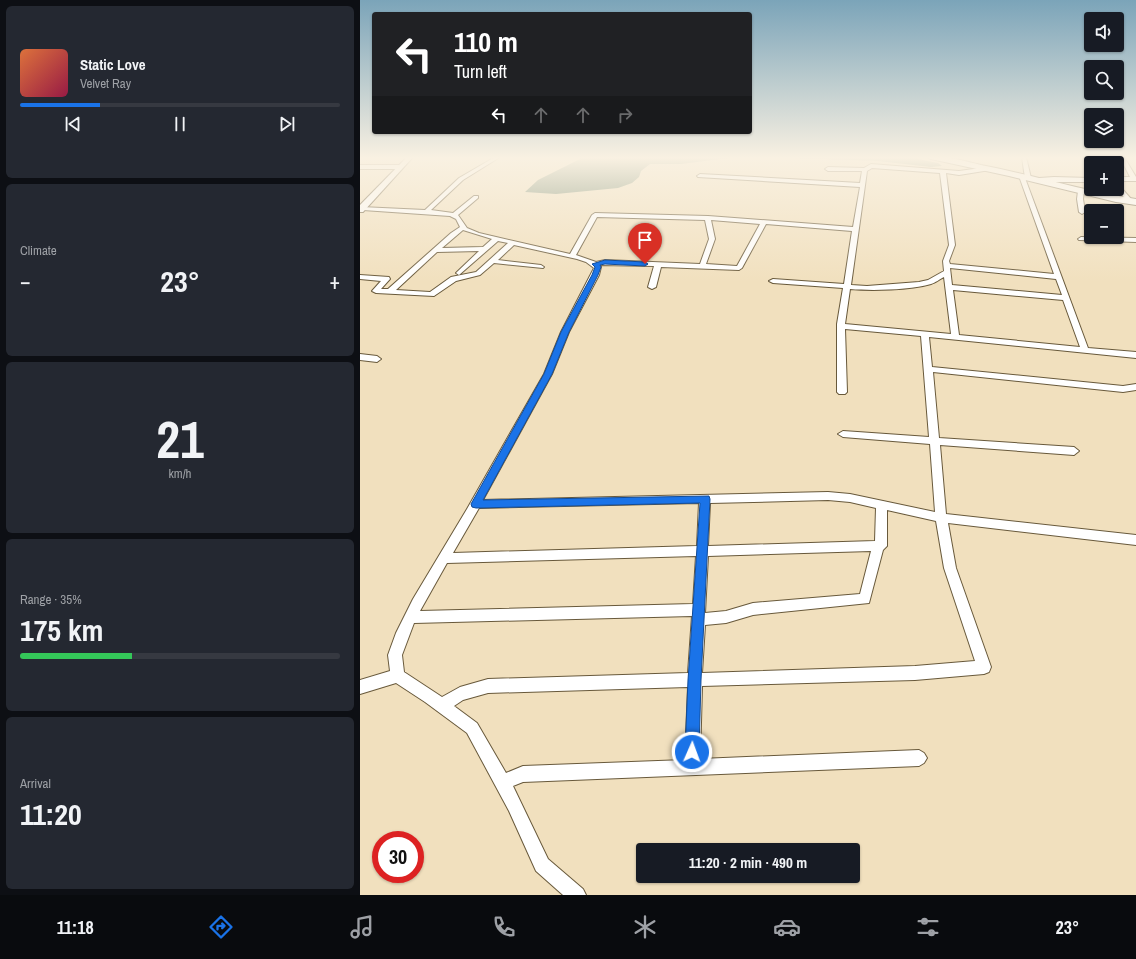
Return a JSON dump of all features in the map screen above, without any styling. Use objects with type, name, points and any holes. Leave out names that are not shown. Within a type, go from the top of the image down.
[{"type":"main road","points":[[1115,199],[1134,204]]},
{"type":"street","points":[[427,211],[440,199]]},
{"type":"street","points":[[454,215],[474,199]]},
{"type":"street","points":[[842,392],[841,326],[860,199]]},
{"type":"street","points":[[946,199],[952,245],[948,254],[947,269],[955,337]]},
{"type":"street","points":[[1032,199],[1085,350]]},
{"type":"street","points":[[1080,199],[1082,212]]},
{"type":"street","points":[[362,206],[427,211],[454,215],[458,218],[464,228],[477,234],[513,242],[542,260]]},
{"type":"street","points":[[573,255],[595,215],[708,218],[855,229]]},
{"type":"street","points":[[702,266],[712,239],[708,218]]},
{"type":"street","points":[[595,264],[605,262],[739,268],[764,222]]},
{"type":"street","points":[[392,291],[452,234],[464,228]]},
{"type":"street","points":[[459,273],[496,239]]},
{"type":"street","points":[[1081,239],[1136,240]]},
{"type":"street","points":[[360,277],[386,279],[376,291],[431,294],[454,279],[478,274],[513,242]]},
{"type":"street","points":[[436,250],[484,249]]},
{"type":"street","points":[[397,676],[395,655],[410,617],[476,504],[548,374],[565,332],[598,267],[592,261],[573,255],[542,260],[493,261]]},
{"type":"street","points":[[652,287],[658,264]]},
{"type":"street","points":[[773,281],[867,288],[930,282],[947,269],[1059,277]]},
{"type":"street","points":[[949,287],[1066,298]]},
{"type":"street","points":[[841,326],[1136,355]]},
{"type":"street","points":[[442,706],[460,694],[488,686],[915,674],[984,667],[950,568],[941,518],[925,334]]},
{"type":"street","points":[[360,357],[377,359]]},
{"type":"street","points":[[928,369],[1123,389],[1136,387]]},
{"type":"street","points":[[843,434],[1074,451]]},
{"type":"street","points":[[476,504],[828,496],[850,498],[941,518],[1136,540]]},
{"type":"street","points":[[692,767],[695,680],[706,499]]},
{"type":"street","points":[[410,617],[699,615],[726,617],[753,609],[865,599],[878,546],[881,546],[882,505]]},
{"type":"street","points":[[444,558],[878,546]]},
{"type":"street","points":[[360,687],[397,676]]},
{"type":"street","points":[[397,676],[472,728],[515,804],[542,865],[577,895]]},
{"type":"street","points":[[502,783],[523,774],[919,758]]},
{"type":"route","points":[[645,264],[605,262],[595,264],[598,267],[595,275],[565,332],[548,374],[476,504],[706,499],[692,752]]}]
